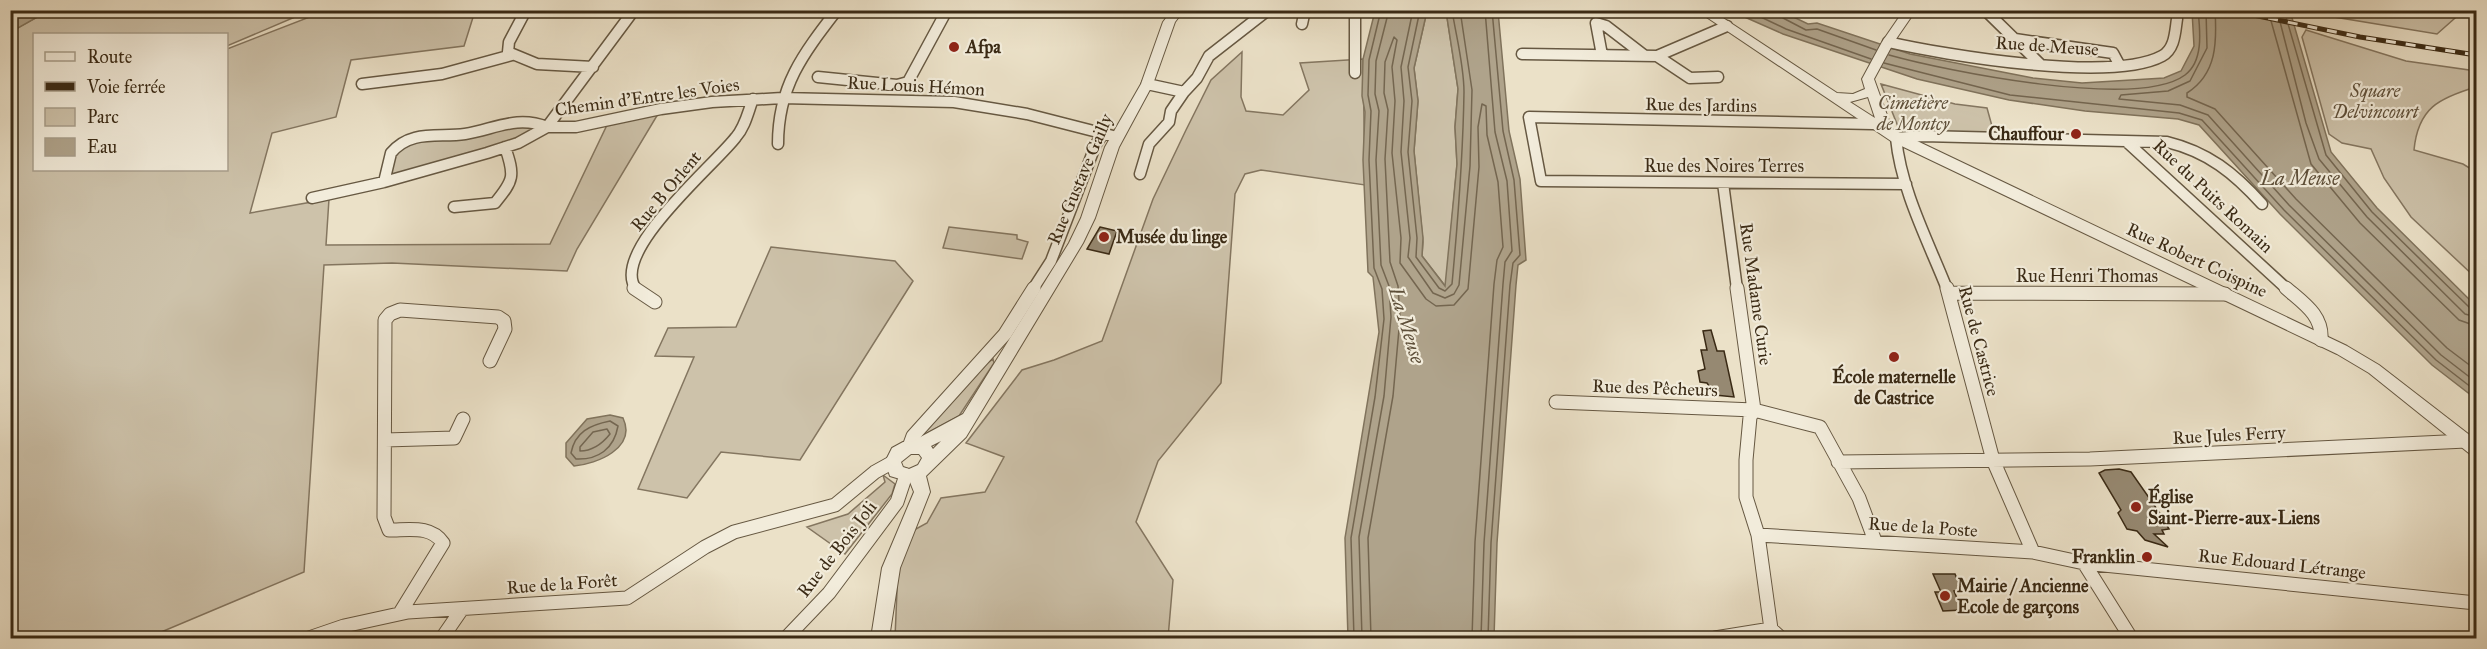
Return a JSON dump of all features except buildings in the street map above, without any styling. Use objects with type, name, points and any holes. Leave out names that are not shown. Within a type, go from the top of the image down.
[{"type":"street","points":[[526,10],[509,42],[508,52],[527,62],[593,67]]},
{"type":"street","points":[[384,182],[385,165],[390,154],[411,138],[424,135],[458,135],[513,119],[539,123],[547,127],[634,10]]},
{"type":"street","points":[[778,144],[782,98],[820,33],[837,10]]},
{"type":"street","points":[[818,77],[897,85],[908,82],[948,10]]},
{"type":"street","points":[[1169,10],[1178,11]]},
{"type":"street","points":[[1140,174],[1149,144],[1169,122],[1171,111],[1197,78],[1209,56],[1268,10]]},
{"type":"street","points":[[1302,24],[1305,10]]},
{"type":"street","points":[[1355,10],[1355,73]]},
{"type":"street","name":"Rue Robert Coispine","points":[[1702,10],[1891,135],[2321,340],[2374,369],[2471,445]]},
{"type":"street","points":[[1910,10],[1887,43],[1868,80],[1891,135],[2128,143]]},
{"type":"street","points":[[1985,10],[2040,64]]},
{"type":"street","name":"Rue Gustave Gailly","points":[[914,447],[913,435],[1005,334],[1051,261],[1094,151],[1110,135],[1147,84],[1169,22],[1178,11]]},
{"type":"street","name":"Rue de Meuse","points":[[1887,43],[1964,56],[2040,64],[2120,66],[2162,56],[2174,43],[2177,20]]},
{"type":"street","points":[[1602,55],[1596,23],[1606,26],[1645,56]]},
{"type":"street","points":[[1522,54],[1657,56],[1727,26]]},
{"type":"street","points":[[2015,39],[2113,53],[2120,66]]},
{"type":"street","points":[[362,84],[442,74],[512,55]]},
{"type":"street","points":[[1657,56],[1690,78],[1718,77]]},
{"type":"street","points":[[1147,84],[1184,92]]},
{"type":"street","points":[[1833,97],[1855,98],[1871,91]]},
{"type":"street","name":"Chemin d'Entre les Voies","points":[[312,198],[384,182],[505,147],[547,127],[576,127],[661,109],[782,98]]},
{"type":"street","name":"Rue Louis Hémon","points":[[782,98],[985,105],[1110,135]]},
{"type":"street","name":"Rue B Orlent","points":[[655,302],[638,292],[631,281],[633,262],[644,242],[676,200],[738,135],[753,99]]},
{"type":"street","name":"Rue des Jardins","points":[[1541,182],[1529,117],[1872,124]]},
{"type":"street","name":"Rue Gustave Gailly","points":[[930,462],[950,445],[968,419],[1076,243],[1110,135]]},
{"type":"street","name":"Rue de Castrice","points":[[1891,135],[1906,184],[1949,293],[1993,460],[2032,552]]},
{"type":"street","name":"Rue du Puits Romain","points":[[2128,143],[2167,142],[2205,153],[2230,168],[2262,204]]},
{"type":"street","name":"Rue du Puits Romain","points":[[2128,143],[2318,317],[2322,329],[2321,340]]},
{"type":"street","points":[[454,207],[495,203],[512,182],[512,167],[505,147]]},
{"type":"street","name":"Rue des Noires Terres","points":[[1541,182],[1906,184]]},
{"type":"street","name":"Rue Madame Curie","points":[[1723,183],[1754,410],[1750,417],[1746,460],[1746,496],[1758,535],[1776,634]]},
{"type":"street","name":"Rue Henri Thomas","points":[[1949,293],[2225,294]]},
{"type":"street","points":[[400,614],[442,543],[437,534],[424,530],[389,530],[386,526],[385,320],[390,314],[400,310],[498,317],[504,321],[505,328],[489,361]]},
{"type":"street","name":"Rue des Pêcheurs","points":[[1556,402],[1754,410],[1820,428],[1859,498],[1875,541]]},
{"type":"street","points":[[385,440],[454,438],[463,419]]},
{"type":"street","points":[[880,639],[891,568],[922,492],[921,482],[896,471],[893,462],[898,453],[968,419]]},
{"type":"street","name":"Rue Jules Ferry","points":[[1838,462],[2102,458],[2471,445]]},
{"type":"street","points":[[909,475],[924,471],[930,462],[927,450],[914,447]]},
{"type":"street","name":"Rue de la Forêt","points":[[309,639],[344,626],[400,614],[627,598],[705,547],[734,532],[835,505],[875,472],[893,462]]},
{"type":"street","name":"Rue de Bois Joli","points":[[787,638],[829,593],[897,502],[909,475]]},
{"type":"street","name":"Rue de la Poste","points":[[1758,535],[2032,552],[2084,563]]},
{"type":"street","points":[[2084,563],[2131,639]]},
{"type":"street","name":"Rue Edouard Létrange","points":[[2084,563],[2476,603]]},
{"type":"street","points":[[442,639],[462,609]]},
{"type":"street","points":[[1715,639],[1776,634]]},
{"type":"green space","points":[[2298,10],[2463,11],[2437,34]]},
{"type":"green space","points":[[48,11],[309,11],[228,46],[228,33],[33,33],[33,171],[228,171],[228,49],[325,11],[475,11],[464,46],[351,60],[336,117],[272,133],[250,213],[329,199],[326,245],[550,244],[608,123],[658,114],[577,249],[567,271],[392,263],[324,265],[304,572],[147,638],[11,638],[10,32]]},
{"type":"green space","points":[[1427,11],[1446,11],[1458,89],[1455,127],[1457,164],[1446,287],[1422,256],[1423,242],[1414,151],[1418,101],[1414,68]]},
{"type":"green space","name":"Square Delvincourt","points":[[2306,30],[2406,61],[2476,71],[2476,87],[2441,101],[2426,115],[2420,124],[2414,150],[2463,164],[2476,172],[2476,278],[2411,217],[2384,178],[2371,149],[2342,143],[2329,134],[2302,37]]},
{"type":"green space","points":[[1242,52],[1241,97],[1246,111],[1283,115],[1309,90],[1300,63],[1363,59],[1365,185],[1261,170],[1245,174],[1235,194],[1221,383],[1158,461],[1136,522],[1173,580],[1168,638],[895,638],[898,567],[914,530],[927,523],[941,498],[985,492],[1004,457],[966,443],[1022,370],[1102,341],[1153,199],[1186,130],[1211,80]]},
{"type":"green space","name":"Cimetière de Montcy","points":[[1881,84],[1955,104],[1987,108],[1995,137],[1903,133],[1899,129]]},
{"type":"green space","points":[[504,122],[537,129],[527,137],[396,176],[387,174],[398,146]]},
{"type":"green space","points":[[949,227],[1017,235],[1017,239],[1028,242],[1022,259],[943,248]]},
{"type":"green space","points":[[771,247],[895,261],[913,281],[800,460],[721,452],[687,498],[638,489],[694,357],[655,356],[668,328],[736,327]]},
{"type":"green space","points":[[993,359],[994,363],[959,416],[920,437],[979,369]]},
{"type":"green space","points":[[883,475],[895,484],[892,494],[845,554],[807,527],[848,514],[885,482]]},
{"type":"water","points":[[20,11],[48,11],[11,32],[11,17]]},
{"type":"water","name":"La Meuse","points":[[1375,11],[1427,11],[1414,68],[1418,101],[1414,151],[1423,238],[1422,256],[1445,286],[1457,164],[1455,127],[1458,89],[1446,11],[1498,11],[1509,131],[1520,179],[1526,260],[1518,265],[1516,285],[1497,543],[1494,638],[1348,638],[1345,538],[1379,332],[1373,277],[1368,272],[1363,160],[1365,112],[1362,96],[1363,59]]},
{"type":"water","name":"La Meuse","points":[[1731,11],[1781,11],[1808,24],[1817,23],[1910,54],[2033,78],[2082,83],[2164,78],[2181,71],[2194,46],[2192,11],[2290,11],[2331,152],[2377,208],[2476,306],[2476,399],[2432,365],[2280,214],[2199,125],[2178,119],[2085,111],[2009,100],[1917,79],[1783,34]]},
{"type":"water","points":[[610,415],[623,418],[626,429],[620,446],[603,458],[574,466],[566,457],[566,443],[587,419]]},
{"type":"railway","points":[[2229,10],[2360,37],[2476,55]]},
{"type":"place","name":"Afpa","points":[[954,47]]},
{"type":"place","name":"Chauffour","points":[[2076,134]]},
{"type":"place","name":"Musée du linge","points":[[1104,237]]},
{"type":"place","name":"École maternelle de Castrice","points":[[1894,357]]},
{"type":"place","name":"Église Saint-Pierre-aux-Liens","points":[[2136,507]]},
{"type":"place","name":"Franklin","points":[[2147,557]]},
{"type":"place","name":"Mairie / Ancienne Ecole de garçons","points":[[1945,596]]}]
